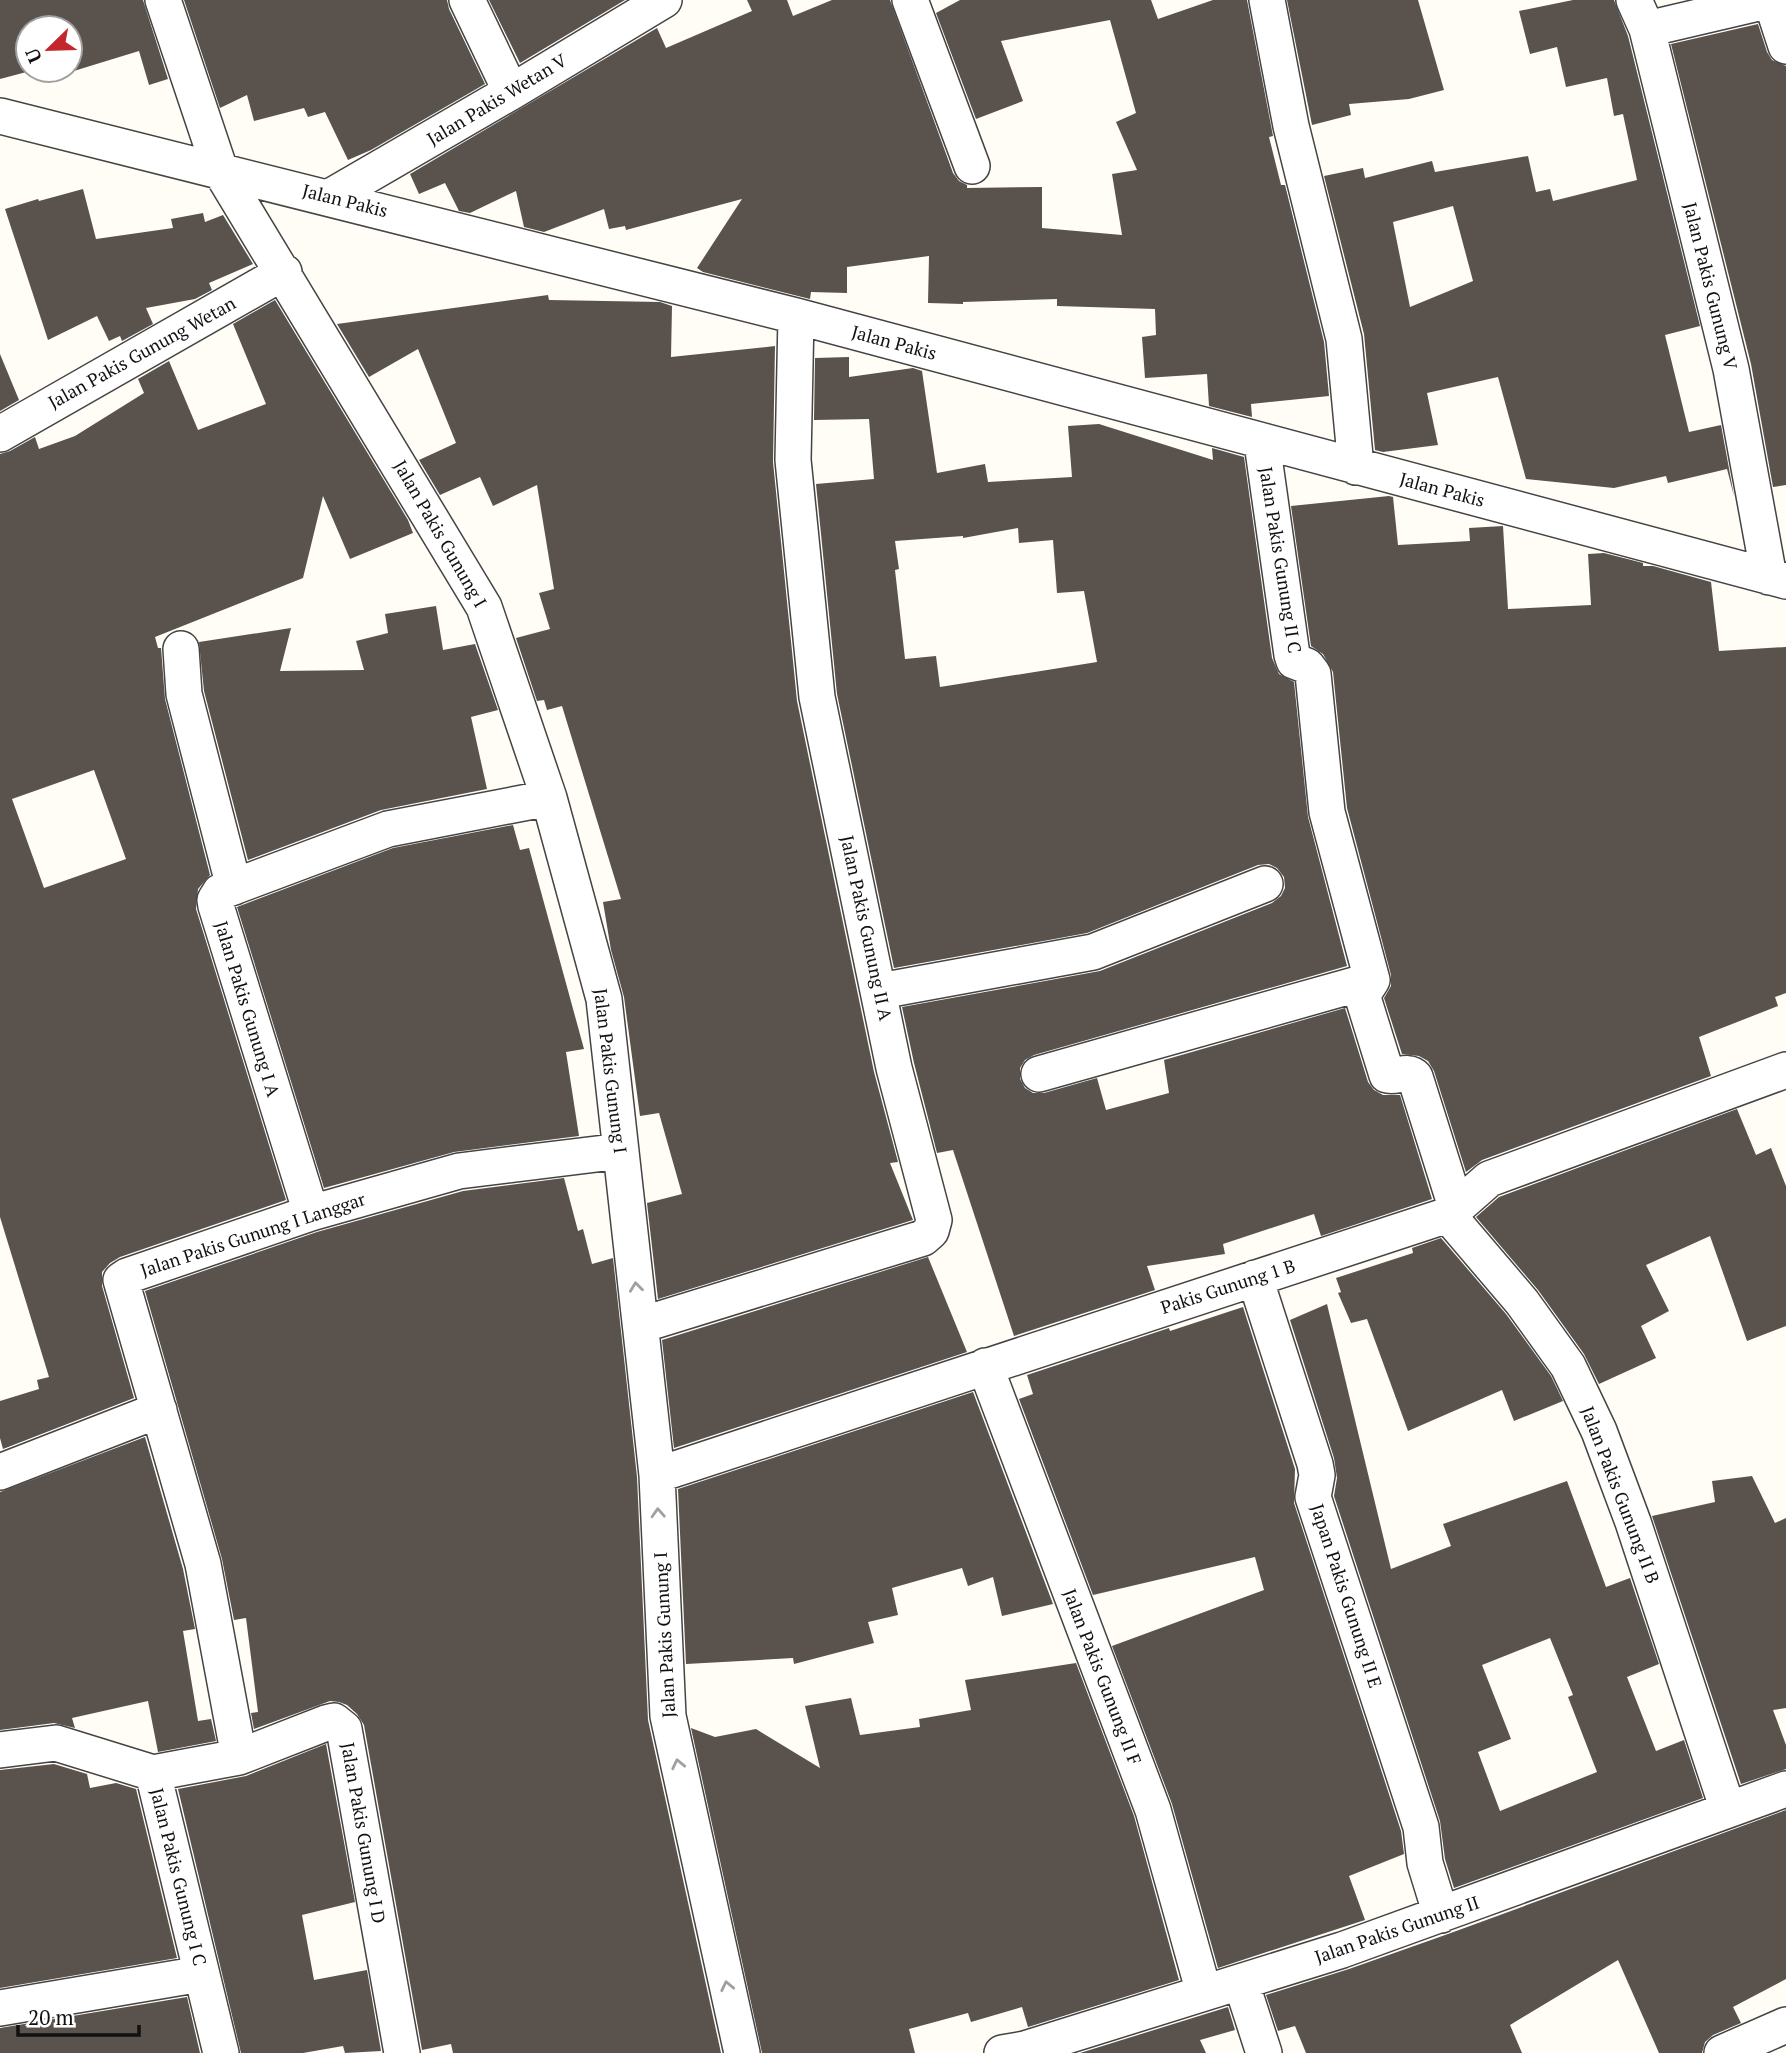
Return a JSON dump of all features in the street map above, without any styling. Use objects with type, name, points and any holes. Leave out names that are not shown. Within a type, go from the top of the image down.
[{"type":"street","name":"Jalan Pakis Gunung I","points":[[163,0],[220,170],[484,607],[549,798],[604,999],[657,1475],[668,1716],[742,2053]]},
{"type":"street","points":[[467,0],[511,93]]},
{"type":"street","name":"Jalan Pakis Wetan V","points":[[330,197],[511,93],[663,0]]},
{"type":"street","points":[[910,0],[972,166]]},
{"type":"street","points":[[1267,0],[1291,126],[1344,339],[1356,467]]},
{"type":"street","points":[[1640,14],[1770,0],[1786,46]]},
{"type":"street","name":"Jalan Pakis Gunung V","points":[[1640,14],[1731,369],[1778,579]]},
{"type":"street","name":"Jalan Pakis","points":[[0,116],[796,316],[1262,443],[1778,579]]},
{"type":"street","name":"Jalan Pakis Gunung Wetan","points":[[0,434],[284,272]]},
{"type":"street","name":"Jalan Pakis Gunung II A","points":[[641,1325],[923,1238],[931,1231],[934,1220],[894,1068],[817,697],[793,460],[796,316]]},
{"type":"street","name":"Jalan Pakis Gunung II C","points":[[1262,443],[1292,655],[1294,661],[1307,666],[1313,674],[1327,813],[1372,980],[1363,993],[1363,1001],[1384,1071],[1390,1076],[1409,1073],[1415,1077],[1452,1211]]},
{"type":"street","points":[[181,649],[184,694],[233,887],[387,829],[549,798]]},
{"type":"street","points":[[880,991],[1093,951],[1265,884]]},
{"type":"street","name":"Jalan Pakis Gunung I A","points":[[233,887],[217,896],[216,906],[311,1213]]},
{"type":"street","points":[[1038,1074],[1372,980]]},
{"type":"street","name":"Pakis Gunung 1 B","points":[[657,1475],[1452,1211],[1489,1179],[1786,1070]]},
{"type":"street","name":"Jalan Pakis Gunung I Langgar","points":[[239,1757],[203,1564],[121,1280],[311,1213],[459,1171],[621,1151]]},
{"type":"street","name":"Jalan Pakis Gunung II B","points":[[1452,1211],[1569,1367],[1599,1431],[1633,1522],[1728,1810]]},
{"type":"street","name":"Japan Pakis Gunung II E","points":[[1255,1278],[1315,1464],[1317,1475],[1313,1497],[1421,1827],[1425,1863],[1441,1915]]},
{"type":"street","name":"Jalan Pakis Gunung II F","points":[[985,1366],[1153,1810],[1204,1993]]},
{"type":"street","points":[[0,1472],[159,1410]]},
{"type":"street","name":"Jalan Pakis Gunung I D","points":[[153,1773],[239,1757],[334,1721],[344,1729],[402,2053]]},
{"type":"street","name":"Jalan Pakis Gunung I C","points":[[0,1750],[56,1743],[153,1773],[221,2053]]},
{"type":"street","name":"Jalan Pakis Gunung II","points":[[1002,2053],[1025,2049],[1342,1950],[1786,1789]]},
{"type":"street","points":[[0,2008],[201,1973]]},
{"type":"street","points":[[1241,1982],[1264,2053]]},
{"type":"street","points":[[1722,2053],[1786,2025]]},
{"type":"building","points":[[0,0],[143,0],[168,79],[149,85],[139,51],[84,68],[84,14],[14,14],[14,75],[0,79]]},
{"type":"building","points":[[184,0],[447,0],[485,84],[371,150],[348,160],[325,112],[308,117],[304,108],[254,121],[247,95],[220,108]]},
{"type":"building","points":[[489,0],[625,0],[520,63]]},
{"type":"building","points":[[747,0],[787,0],[793,16],[832,0],[890,0],[953,173],[959,181],[967,185],[967,188],[1042,187],[1042,228],[1122,235],[1112,174],[1137,170],[1116,122],[1136,113],[1110,20],[1001,41],[1023,101],[976,119],[936,13],[960,0],[1151,0],[1158,19],[1213,0],[1247,0],[1273,136],[1269,137],[1281,185],[1285,185],[1324,342],[1329,396],[1251,404],[1252,417],[1209,406],[1207,374],[1145,378],[1142,337],[1156,335],[1155,309],[1057,306],[1057,299],[928,303],[929,256],[847,267],[847,293],[811,292],[810,299],[703,272],[697,268],[742,199],[626,230],[625,226],[609,229],[604,209],[544,232],[524,227],[516,191],[470,213],[459,211],[445,183],[419,194],[410,174],[657,28],[666,48],[752,11]]},
{"type":"building","points":[[1287,0],[1418,0],[1444,90],[1409,99],[1349,104],[1351,115],[1312,125]]},
{"type":"building","points":[[1573,0],[1614,0],[1628,36],[1700,326],[1665,335],[1689,432],[1721,425],[1734,496],[1727,469],[1668,483],[1666,476],[1614,488],[1526,479],[1498,377],[1427,393],[1438,445],[1383,452],[1375,450],[1364,334],[1324,176],[1363,168],[1365,178],[1432,161],[1435,172],[1528,156],[1536,192],[1550,189],[1553,201],[1637,180],[1623,114],[1614,116],[1607,78],[1566,87],[1557,47],[1530,54],[1519,11]],"holes":[[[1453,206],[1473,281],[1410,307],[1393,222]]]},
{"type":"building","points":[[1758,24],[1772,60],[1786,66],[1786,485],[1773,487],[1751,364],[1671,44]]},
{"type":"building","points":[[83,189],[96,239],[173,228],[171,219],[203,213],[205,222],[223,215],[253,264],[209,283],[212,290],[195,299],[146,308],[153,324],[122,341],[120,336],[109,341],[97,316],[48,340],[5,209]]},
{"type":"building","points":[[548,295],[549,300],[660,302],[672,306],[671,357],[775,346],[773,462],[797,701],[874,1072],[898,1162],[890,1163],[913,1220],[658,1299],[647,1203],[682,1194],[659,1113],[640,1116],[624,997],[611,950],[603,902],[621,899],[562,706],[547,710],[544,700],[537,701],[516,638],[550,629],[539,593],[554,589],[537,485],[493,506],[480,477],[440,495],[419,460],[456,443],[418,349],[369,377],[337,324]]},
{"type":"building","points":[[275,300],[408,520],[413,533],[350,559],[323,496],[303,578],[155,637],[158,648],[161,648],[165,699],[210,875],[198,889],[196,909],[286,1200],[120,1257],[110,1263],[102,1272],[102,1286],[134,1398],[3,1449],[0,1438],[0,1401],[39,1389],[37,1380],[49,1377],[0,1217],[0,454],[35,437],[39,449],[75,436],[144,393],[138,379],[169,361],[198,430],[266,404],[233,324]],"holes":[[[94,770],[126,859],[44,888],[12,799]]]},
{"type":"building","points":[[0,354],[19,400],[0,411]]},
{"type":"building","points":[[849,357],[849,377],[913,368],[922,371],[937,473],[985,464],[988,482],[1072,477],[1068,426],[1099,424],[1213,460],[1212,448],[1244,457],[1272,658],[1279,674],[1294,682],[1308,817],[1347,966],[1034,1055],[1025,1060],[1020,1068],[1020,1079],[1025,1088],[1033,1093],[1044,1093],[1097,1078],[1106,1110],[1169,1093],[1164,1060],[1345,1008],[1368,1082],[1374,1090],[1383,1095],[1400,1095],[1432,1199],[1321,1236],[1314,1214],[1223,1244],[1225,1254],[1147,1266],[1155,1290],[1014,1336],[953,1150],[937,1153],[902,1007],[1100,971],[1272,903],[1281,896],[1285,888],[1284,877],[1277,868],[1269,864],[1258,865],[1087,933],[894,968],[837,694],[816,484],[874,479],[869,419],[814,420],[815,358]],"holes":[[[1018,528],[1019,543],[1053,540],[1057,593],[1084,591],[1097,662],[940,687],[936,656],[905,659],[895,570],[899,569],[895,541],[963,538]]]},
{"type":"building","points":[[1393,497],[1398,545],[1470,541],[1469,528],[1503,526],[1508,609],[1591,605],[1588,554],[1604,553],[1643,563],[1643,566],[1653,566],[1711,582],[1719,651],[1786,647],[1786,993],[1775,997],[1778,1006],[1699,1037],[1711,1076],[1482,1160],[1466,1172],[1434,1071],[1428,1061],[1419,1056],[1402,1054],[1384,998],[1391,986],[1391,975],[1347,808],[1333,672],[1323,654],[1311,646],[1291,506]]},
{"type":"building","points":[[436,606],[443,650],[475,644],[498,710],[471,717],[487,789],[381,810],[248,860],[204,691],[199,642],[291,628],[280,671],[364,670],[356,641],[388,633],[385,614]]},
{"type":"building","points":[[513,825],[520,850],[529,848],[584,1049],[566,1052],[579,1136],[454,1152],[324,1188],[237,907],[393,848]]},
{"type":"building","points":[[1737,1109],[1756,1155],[1771,1148],[1786,1186],[1786,1326],[1747,1341],[1710,1236],[1646,1265],[1669,1311],[1641,1326],[1656,1358],[1599,1384],[1584,1354],[1538,1290],[1476,1217],[1499,1197]]},
{"type":"building","points":[[564,1178],[578,1231],[583,1229],[592,1264],[613,1258],[637,1477],[648,1720],[721,2053],[453,2053],[451,2044],[422,2050],[364,1725],[347,1705],[330,1701],[254,1729],[251,1713],[258,1712],[246,1618],[234,1620],[222,1559],[145,1291],[317,1232],[463,1191]]},
{"type":"building","points":[[1441,1238],[1506,1314],[1551,1376],[1563,1401],[1514,1421],[1502,1390],[1408,1431],[1367,1319],[1351,1323],[1338,1293],[1341,1292],[1336,1278],[1413,1253],[1412,1248]]},
{"type":"building","points":[[928,1257],[967,1352],[674,1448],[662,1340]]},
{"type":"building","points":[[1327,1304],[1391,1569],[1451,1546],[1443,1524],[1567,1481],[1606,1587],[1630,1578],[1659,1664],[1627,1677],[1656,1751],[1684,1740],[1703,1798],[1454,1888],[1445,1859],[1440,1821],[1334,1496],[1337,1478],[1334,1458],[1290,1320]],"holes":[[[1550,1638],[1573,1695],[1568,1697],[1597,1772],[1500,1811],[1478,1752],[1511,1739],[1482,1665]]]},
{"type":"building","points":[[1243,1307],[1295,1469],[1294,1503],[1401,1831],[1404,1854],[1349,1876],[1365,1920],[1218,1968],[1172,1804],[1112,1646],[1264,1590],[1255,1557],[1093,1595],[1019,1399],[1033,1394],[1027,1375],[1169,1328],[1170,1331]]},
{"type":"building","points":[[973,1392],[1053,1604],[1002,1616],[993,1577],[968,1586],[962,1568],[892,1588],[898,1615],[868,1622],[874,1643],[794,1664],[793,1658],[686,1664],[678,1489]]},
{"type":"building","points":[[145,1437],[183,1569],[195,1629],[183,1631],[198,1721],[211,1719],[216,1741],[158,1752],[148,1701],[72,1718],[75,1728],[54,1723],[0,1730],[0,1492]]},
{"type":"building","points":[[1752,1476],[1775,1523],[1786,1518],[1786,1708],[1773,1710],[1786,1745],[1786,1769],[1741,1784],[1652,1516],[1715,1502],[1712,1481]]},
{"type":"building","points":[[1076,1663],[1134,1816],[1179,1980],[1028,2027],[1022,2007],[971,2022],[968,2013],[909,2029],[915,2053],[762,2053],[691,1728],[715,1737],[756,1729],[820,1768],[805,1706],[851,1698],[860,1735],[920,1727],[919,1719],[971,1710],[965,1680]]},
{"type":"building","points":[[326,1744],[355,1902],[302,1915],[314,1980],[367,1970],[381,2051],[345,2053],[343,2046],[303,2053],[241,2053],[178,1789],[246,1776]]},
{"type":"building","points":[[54,1764],[87,1774],[90,1788],[116,1783],[136,1789],[177,1958],[0,1988],[0,1770]]},
{"type":"building","points":[[1786,1810],[1786,1979],[1733,2007],[1741,2023],[1713,2035],[1705,2042],[1702,2053],[1659,2053],[1618,1960],[1510,2025],[1522,2053],[1306,2053],[1295,2026],[1278,2031],[1266,1995],[1448,1934]]},
{"type":"building","points":[[187,1997],[200,2053],[0,2053],[0,2028]]},
{"type":"building","points":[[1228,2007],[1235,2030],[1200,2040],[1206,2053],[1080,2053]]}]
